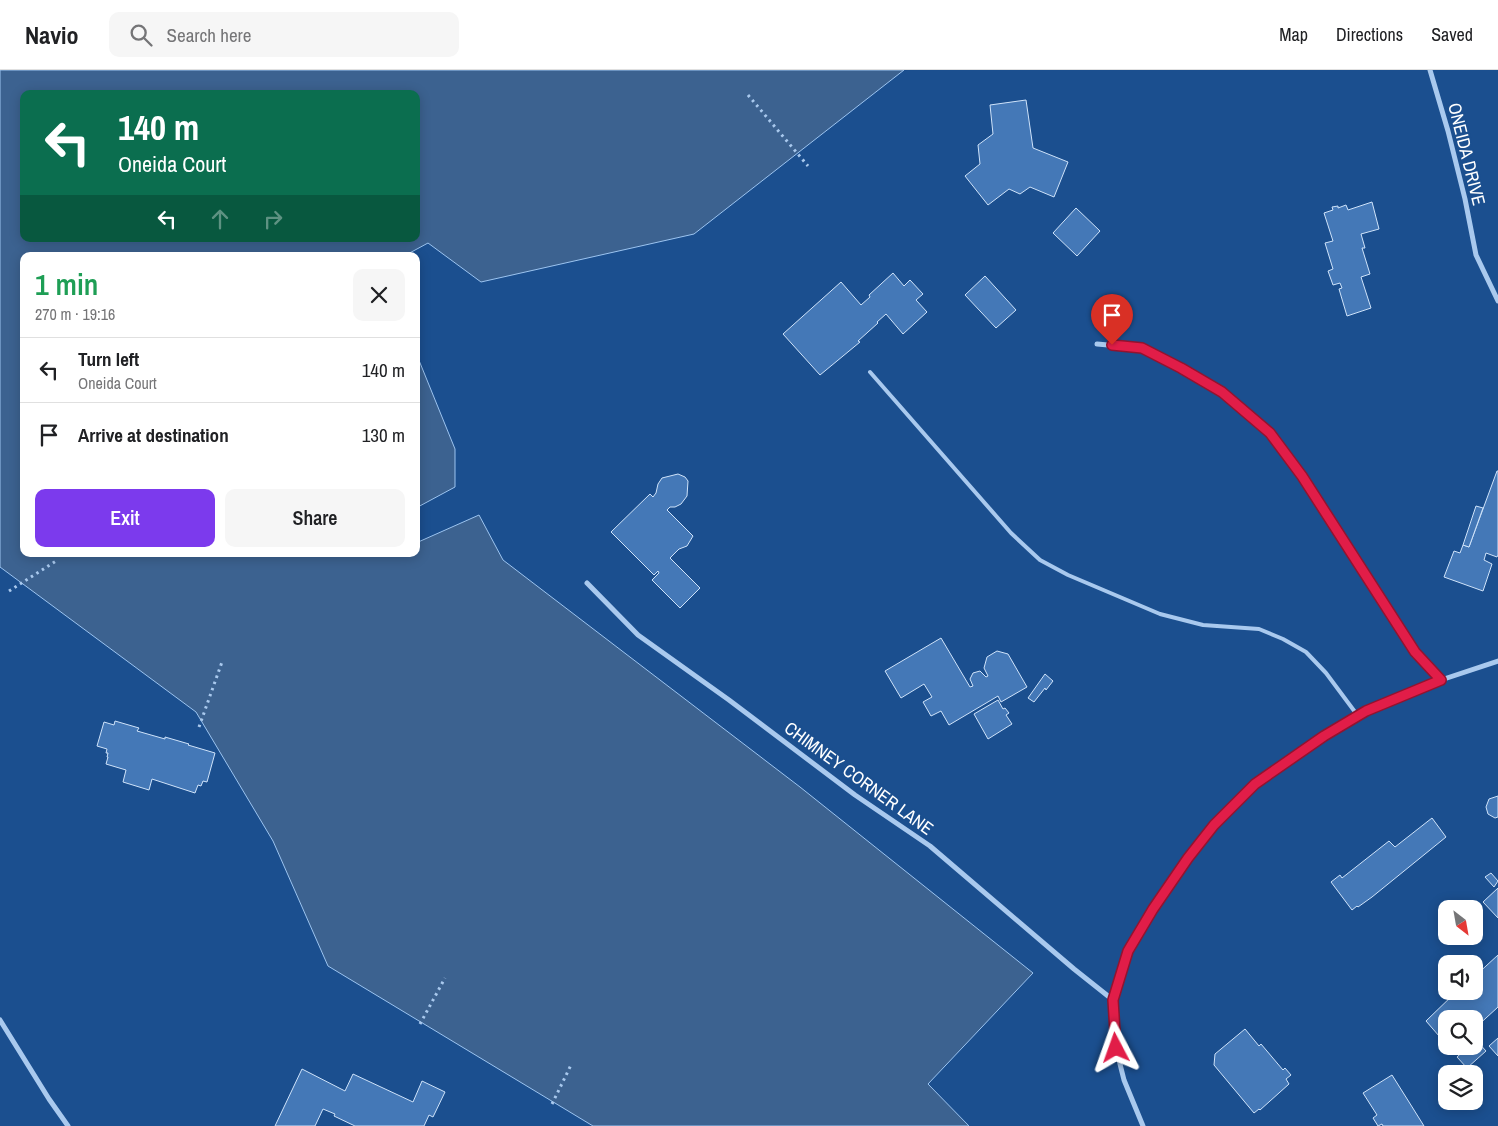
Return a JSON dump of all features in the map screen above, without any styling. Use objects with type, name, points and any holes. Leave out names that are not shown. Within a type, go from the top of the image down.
[{"type":"street","name":"ONEIDA DRIVE","points":[[1430,70],[1458,173],[1476,255],[1498,301]]},
{"type":"street","points":[[1098,344],[1142,348],[1181,368],[1222,392],[1270,433],[1302,476],[1415,652],[1441,680]]},
{"type":"street","name":"CHIMNEY CORNER LANE","points":[[587,583],[638,635],[729,700],[854,795],[930,846],[1113,1000]]},
{"type":"street","points":[[1143,1126],[1124,1080],[1116,1048],[1113,1000],[1128,951],[1153,909],[1188,858],[1214,825],[1255,784],[1324,736],[1366,711],[1441,680],[1498,661]]},
{"type":"street","points":[[0,1020],[49,1100],[68,1126]]},
{"type":"street","points":[[0,1032],[6,1028]]},
{"type":"lane","points":[[870,372],[1011,533],[1040,560],[1068,575],[1160,614],[1203,625],[1259,629],[1284,639],[1306,652],[1326,673],[1358,716]]},
{"type":"path","points":[[748,95],[808,166]]},
{"type":"path","points":[[9,591],[56,561]]},
{"type":"path","points":[[199,727],[222,662]]},
{"type":"path","points":[[420,1024],[445,978]]},
{"type":"path","points":[[552,1104],[571,1065]]},
{"type":"water","points":[[0,70],[904,70],[694,234],[481,282],[428,243],[411,252],[20,252],[20,557],[420,557],[420,541],[479,515],[503,560],[800,787],[1033,973],[928,1084],[969,1126],[593,1126],[328,966],[273,841],[196,712],[0,567]]},
{"type":"water","points":[[420,363],[455,449],[455,487],[420,506]]},
{"type":"building","points":[[1026,100],[1033,148],[1068,162],[1054,197],[1030,187],[1020,194],[1009,189],[988,205],[965,176],[980,164],[978,145],[993,134],[990,105]]},
{"type":"building","points":[[1372,202],[1379,229],[1361,234],[1365,248],[1362,248],[1370,274],[1361,277],[1371,308],[1347,316],[1339,289],[1342,288],[1340,283],[1333,285],[1328,271],[1333,269],[1325,243],[1333,241],[1324,213],[1333,210],[1332,207],[1338,206],[1338,208],[1346,205],[1348,210]]},
{"type":"building","points":[[1076,208],[1100,231],[1077,256],[1053,233]]},
{"type":"building","points":[[893,273],[904,286],[910,280],[923,294],[916,300],[927,312],[903,334],[886,314],[858,341],[860,342],[820,375],[783,334],[841,282],[861,305]]},
{"type":"building","points":[[985,276],[1016,310],[996,328],[965,295]]},
{"type":"building","points":[[1497,471],[1498,555],[1497,557],[1486,553],[1484,560],[1492,564],[1483,591],[1444,577],[1454,551],[1460,553],[1463,545],[1469,547]]},
{"type":"building","points":[[678,474],[685,477],[688,481],[687,496],[681,504],[670,507],[667,510],[693,536],[687,546],[679,549],[670,558],[700,588],[680,608],[652,580],[659,573],[658,571],[654,575],[611,532],[650,494],[653,497],[662,478]]},
{"type":"building","points":[[1476,506],[1483,508],[1469,547],[1463,545]]},
{"type":"building","points":[[941,638],[970,687],[973,686],[970,679],[973,673],[980,671],[986,677],[988,676],[984,668],[987,657],[997,651],[1008,654],[1027,687],[1001,702],[998,696],[949,725],[941,711],[931,716],[923,702],[932,697],[924,684],[901,698],[885,671]]},
{"type":"building","points":[[1045,674],[1053,681],[1034,702],[1028,698]]},
{"type":"building","points":[[998,700],[1003,709],[1005,708],[1009,713],[1006,715],[1012,724],[988,739],[974,714]]},
{"type":"building","points":[[115,721],[139,728],[137,731],[165,739],[165,737],[215,753],[207,782],[203,781],[201,786],[198,785],[195,793],[152,779],[149,790],[123,782],[126,770],[106,764],[108,757],[107,749],[97,746],[104,722],[114,725]]},
{"type":"building","points":[[1498,796],[1498,817],[1495,818],[1488,814],[1486,807],[1489,799]]},
{"type":"building","points":[[1432,818],[1446,837],[1372,897],[1352,910],[1331,882],[1340,875],[1342,878],[1389,841],[1395,847]]},
{"type":"building","points":[[1491,873],[1498,881],[1494,887],[1485,877]]},
{"type":"building","points":[[1498,888],[1498,918],[1483,902]]},
{"type":"building","points":[[1498,955],[1498,1007],[1483,1021],[1483,1010],[1438,1010],[1438,1035],[1426,1021],[1448,1000],[1483,1000],[1483,969]]},
{"type":"building","points":[[1245,1029],[1259,1046],[1261,1044],[1283,1070],[1285,1068],[1291,1075],[1286,1079],[1289,1084],[1260,1110],[1254,1113],[1214,1065],[1215,1054]]},
{"type":"building","points":[[1498,1038],[1498,1056],[1489,1046]]},
{"type":"building","points":[[1459,1055],[1482,1055],[1470,1065],[1464,1065],[1457,1057]]},
{"type":"building","points":[[302,1069],[345,1091],[353,1074],[413,1102],[422,1081],[445,1092],[433,1117],[429,1115],[424,1126],[355,1126],[323,1109],[315,1126],[275,1126]]},
{"type":"building","points":[[1392,1075],[1424,1126],[1383,1126],[1382,1124],[1378,1126],[1373,1118],[1377,1115],[1363,1093]]},
{"type":"route","points":[[1112,345],[1142,348],[1181,368],[1222,392],[1270,433],[1302,476],[1415,652],[1441,680],[1366,711],[1324,736],[1255,784],[1214,825],[1188,858],[1153,909],[1128,951],[1113,1000],[1116,1048]]}]
